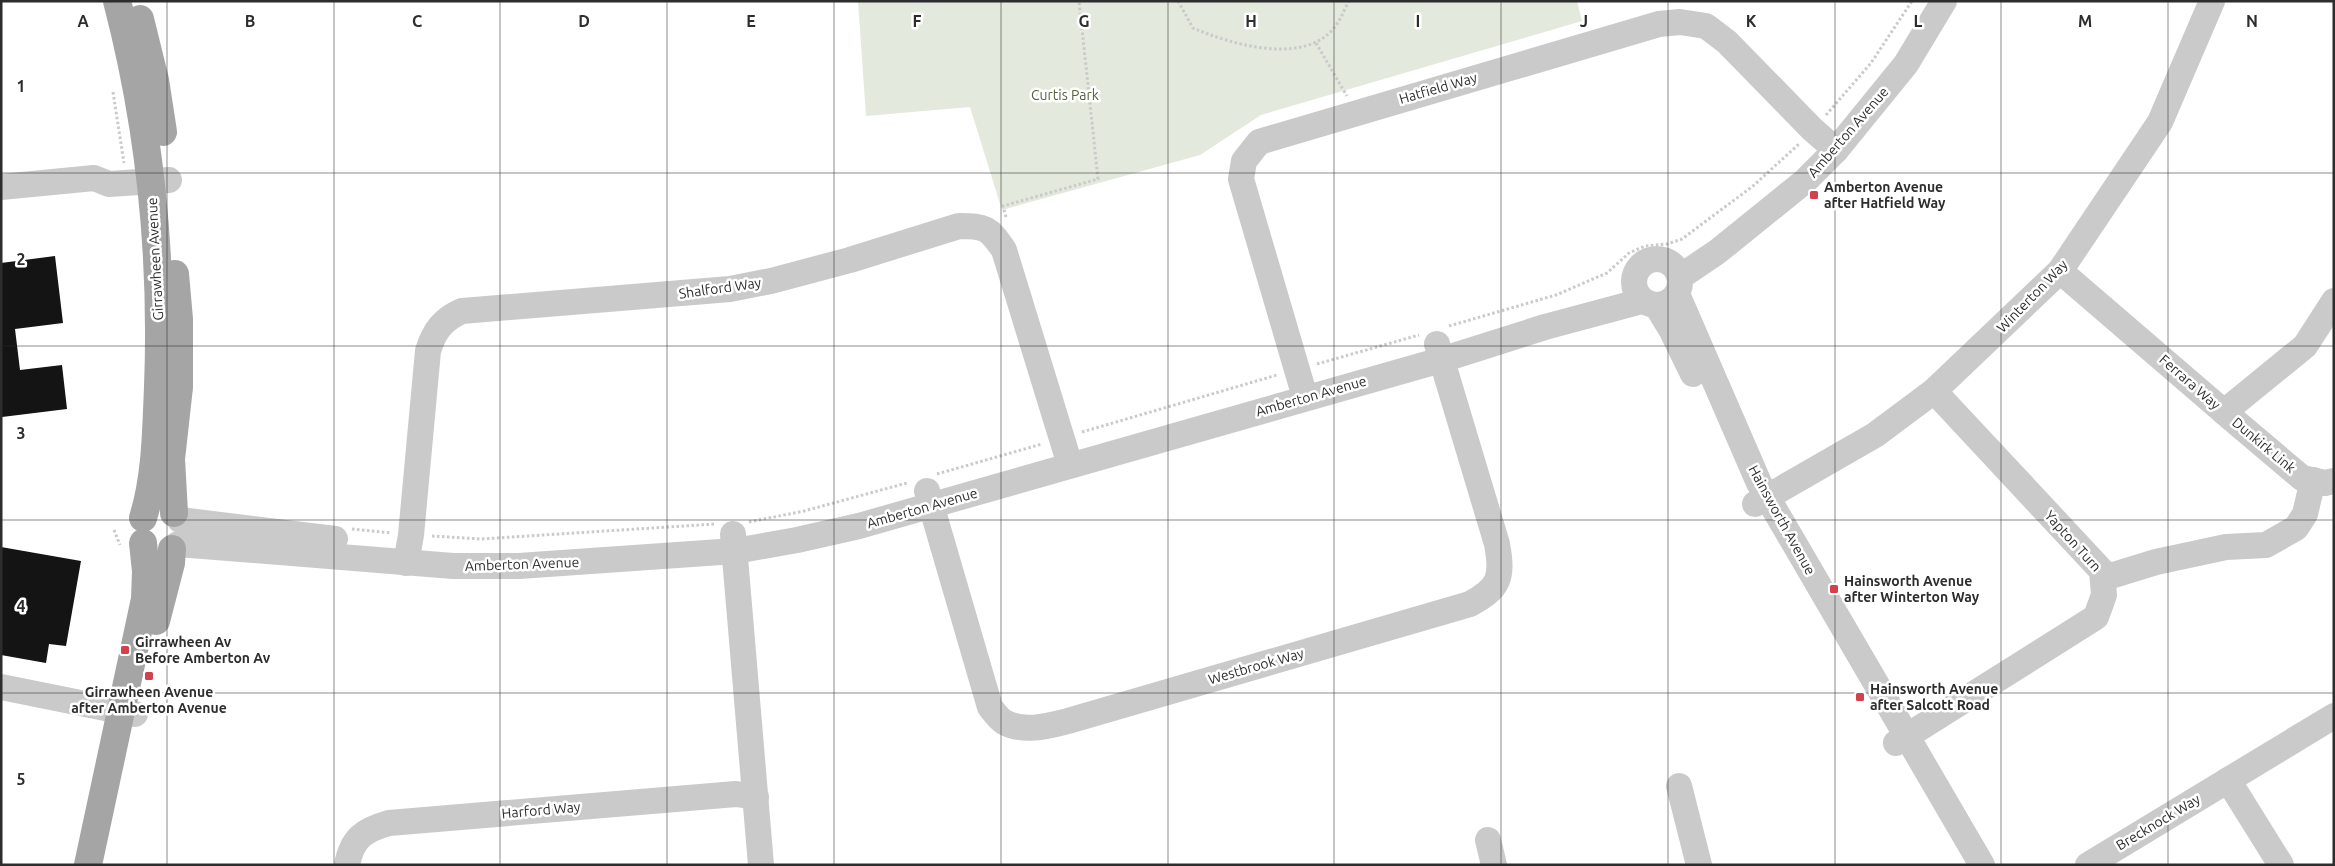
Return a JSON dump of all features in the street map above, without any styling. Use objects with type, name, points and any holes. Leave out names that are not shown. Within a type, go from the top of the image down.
[{"type":"main road","name":"Girrawheen Avenue","points":[[88,865],[128,712],[171,563],[176,531],[171,459],[179,387],[179,319],[142,114],[117,1]]},
{"type":"main road","name":"Girrawheen Avenue","points":[[103,865],[145,599],[146,571],[143,531],[154,467],[159,354],[159,272],[152,171],[155,80],[135,1]]},
{"type":"main road","points":[[161,509],[176,531],[156,552],[143,531],[148,513],[161,509]]},
{"type":"street","name":"Amberton Avenue","points":[[176,531],[306,536],[409,548],[484,550],[640,542],[802,523],[1066,451],[1301,383],[1437,341],[1660,288],[1718,252],[1805,181],[1824,139],[1886,66],[1926,1]]},
{"type":"street","name":"Amberton Avenue","points":[[1824,139],[1906,64],[1944,1]]},
{"type":"street","name":"Winterton Way","points":[[1761,501],[1875,435],[1934,390],[2060,271],[2160,122],[2212,1]]},
{"type":"street","name":"Hatfield Way","points":[[1301,383],[1241,179],[1244,161],[1259,142],[1659,24],[1680,22],[1706,26],[1727,42],[1824,139]]},
{"type":"street","points":[[1,188],[94,178],[109,184],[152,171]]},
{"type":"street","name":"Shalford Way","points":[[409,548],[428,351],[432,337],[440,325],[450,316],[462,311],[730,289],[771,281],[850,260],[959,226],[974,226],[992,232]]},
{"type":"street","points":[[992,232],[1004,250],[1066,451]]},
{"type":"street","name":"Ferrara Way","points":[[2060,271],[2224,412],[2305,346],[2334,301]]},
{"type":"street","name":"Hainsworth Avenue","points":[[1660,288],[1672,331],[1761,501],[1799,585],[1982,865]]},
{"type":"street","name":"Westbrook Way","points":[[925,488],[990,708],[1003,722],[1024,728],[1042,728],[1068,721],[1460,607],[1489,594],[1498,579],[1500,561],[1497,544],[1437,341]]},
{"type":"street","name":"Yapton Turn","points":[[1902,740],[2096,617],[2104,595],[2102,571],[1934,390]]},
{"type":"street","name":"Dunkirk Link","points":[[2224,412],[2302,478],[2323,481]]},
{"type":"street","points":[[2104,578],[2156,562],[2226,547],[2266,544],[2296,528],[2323,481]]},
{"type":"street","points":[[734,532],[761,865]]},
{"type":"street","points":[[1,687],[128,712]]},
{"type":"street","name":"Brecknock Way","points":[[2088,865],[2334,716]]},
{"type":"street","name":"Hainsworth Avenue","points":[[1902,740],[1968,865]]},
{"type":"street","points":[[2228,780],[2281,865]]},
{"type":"street","points":[[1679,786],[1699,865]]},
{"type":"street","name":"Harford Way","points":[[347,865],[356,841],[369,829],[389,823],[706,796],[736,794],[756,797]]},
{"type":"path","points":[[992,232],[998,222],[1007,219],[1002,206],[1098,179],[1079,1]]},
{"type":"path","points":[[1178,1],[1193,28],[1206,34],[1278,50],[1316,43],[1334,29],[1349,1]]},
{"type":"path","points":[[347,528],[409,548],[481,539],[734,532],[826,506],[925,488],[1066,451],[1301,383],[1437,341],[1607,273],[1630,253],[1645,246],[1667,244],[1682,239],[1774,168],[1824,139],[1912,1]]},
{"type":"path","points":[[1316,43],[1333,74],[1358,112]]},
{"type":"path","points":[[112,85],[120,150],[152,171]]},
{"type":"green space","name":"Curtis Park","points":[[858,1],[1577,1],[1582,21],[1261,115],[1200,155],[1002,210],[970,107],[866,116]]},
{"type":"building","points":[[55,256],[63,323],[15,329],[20,370],[62,365],[67,409],[2,417],[1,263]]},
{"type":"building","points":[[1,547],[81,561],[66,646],[49,644],[46,663],[1,655]]},
{"type":"place","name":"Amberton Avenue after Hatfield Way","points":[[1814,195]]},
{"type":"place","name":"Hainsworth Avenue after Winterton Way","points":[[1834,589]]},
{"type":"place","name":"Girrawheen Av Before Amberton Av","points":[[125,650]]},
{"type":"place","name":"Girrawheen Avenue after Amberton Avenue","points":[[149,676]]},
{"type":"place","name":"Hainsworth Avenue after Salcott Road","points":[[1860,697]]}]
